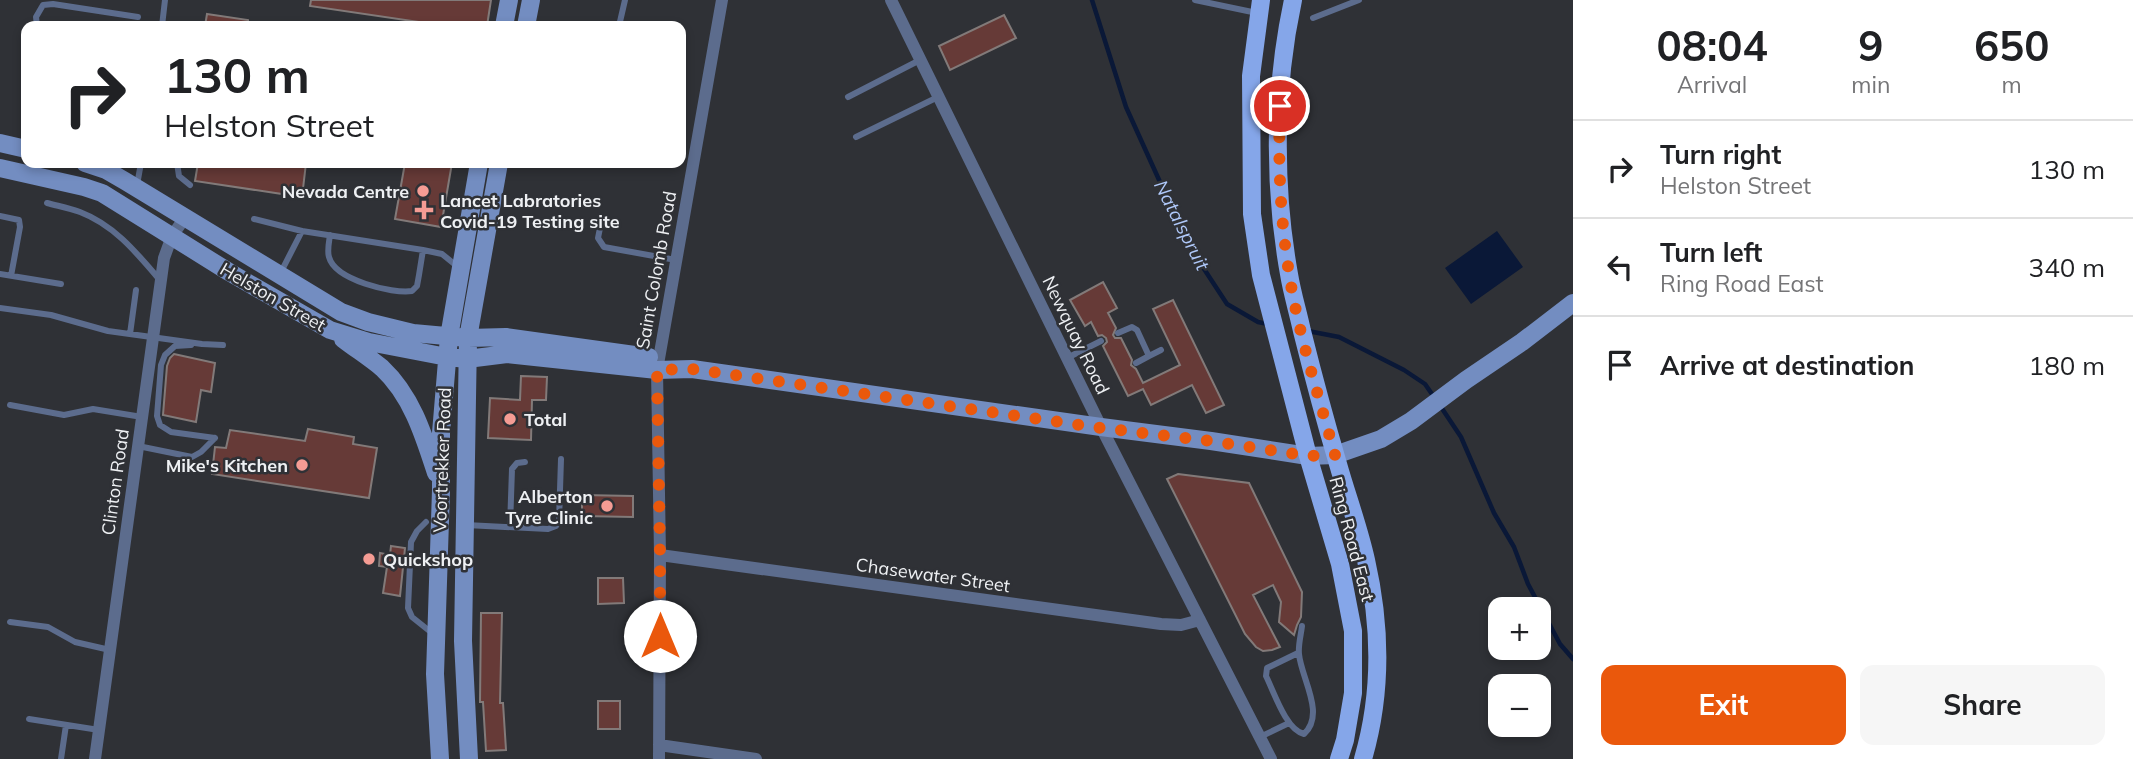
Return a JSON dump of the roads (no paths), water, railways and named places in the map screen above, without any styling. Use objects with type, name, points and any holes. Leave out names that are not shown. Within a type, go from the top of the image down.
[{"type":"main road","points":[[1260,7],[1291,8]]},
{"type":"main road","name":"Ring Road East","points":[[1260,7],[1251,76],[1252,214],[1261,275],[1288,383],[1340,564],[1353,631],[1353,693],[1339,759]]},
{"type":"main road","name":"Ring Road East","points":[[1291,8],[1280,83],[1281,215],[1289,275],[1314,378],[1366,560],[1377,628],[1376,691],[1368,754]]},
{"type":"street","points":[[505,21],[509,0]]},
{"type":"street","points":[[528,21],[531,0]]},
{"type":"street","name":"Saint Colomb Road","points":[[659,759],[657,364],[722,0]]},
{"type":"street","name":"Newquay Road","points":[[891,0],[1101,428],[1271,759]]},
{"type":"street","points":[[0,143],[21,148]]},
{"type":"street","name":"Helston Street","points":[[0,168],[102,193],[229,272],[330,330],[369,342],[467,359],[507,354],[657,364]]},
{"type":"street","name":"Helston Street","points":[[100,168],[186,216],[341,312],[368,323],[413,333],[449,337],[506,337],[657,364],[1308,456],[1335,455],[1381,439],[1411,421],[1573,303]]},
{"type":"street","name":"Voortrekker Road","points":[[440,759],[435,674],[442,489],[441,433],[449,337],[479,168]]},
{"type":"street","name":"Voortrekker Road","points":[[469,759],[463,641],[468,338],[498,168]]},
{"type":"street","name":"Clinton Road","points":[[95,759],[160,281],[172,236],[186,216]]},
{"type":"street","points":[[330,330],[383,369],[402,394],[424,434],[442,489]]},
{"type":"street","name":"Chasewater Street","points":[[660,555],[1161,624],[1181,625],[1200,620]]},
{"type":"street","points":[[659,745],[756,759]]},
{"type":"lane","points":[[163,21],[166,0]]},
{"type":"lane","points":[[620,21],[625,0]]},
{"type":"lane","points":[[1195,0],[1260,7]]},
{"type":"lane","points":[[1335,0],[1335,10]]},
{"type":"lane","points":[[1313,18],[1359,0]]},
{"type":"lane","points":[[36,21],[43,5],[53,4],[138,17]]},
{"type":"lane","points":[[848,97],[920,60]]},
{"type":"lane","points":[[856,137],[938,97]]},
{"type":"lane","points":[[137,187],[140,168]]},
{"type":"lane","points":[[178,168],[179,176],[190,185]]},
{"type":"lane","points":[[47,203],[78,211],[102,222],[126,240],[160,281]]},
{"type":"lane","points":[[0,216],[19,220],[11,276]]},
{"type":"lane","points":[[254,219],[302,231],[442,254],[461,270]]},
{"type":"lane","points":[[601,223],[598,238],[604,247],[676,260]]},
{"type":"lane","points":[[280,274],[302,231]]},
{"type":"lane","points":[[330,235],[329,258],[336,269],[370,286],[389,290],[412,291],[416,286],[423,250]]},
{"type":"lane","points":[[0,274],[61,284]]},
{"type":"lane","points":[[130,334],[136,290]]},
{"type":"lane","points":[[0,308],[51,315],[108,331],[223,345]]},
{"type":"lane","points":[[1118,333],[1127,327],[1137,330],[1149,356]]},
{"type":"lane","points":[[1067,358],[1101,341]]},
{"type":"lane","points":[[138,446],[192,457],[201,453],[215,438],[165,430],[157,416],[161,365],[165,355],[175,346],[202,344]]},
{"type":"lane","points":[[1136,363],[1161,350]]},
{"type":"lane","points":[[10,405],[64,415],[93,409],[142,417]]},
{"type":"lane","points":[[464,524],[548,529],[556,526],[559,521],[561,459]]},
{"type":"lane","points":[[510,527],[512,469],[514,464],[525,463]]},
{"type":"lane","points":[[426,523],[417,531],[411,542],[408,608],[412,617],[436,637]]},
{"type":"lane","points":[[10,622],[48,627],[75,642],[110,650]]},
{"type":"lane","points":[[1298,653],[1267,668],[1266,676],[1289,723],[1296,732],[1304,734],[1310,729],[1313,709],[1298,653],[1302,626]]},
{"type":"lane","points":[[29,719],[99,730]]},
{"type":"lane","points":[[1260,737],[1289,723]]},
{"type":"lane","points":[[61,759],[66,725]]},
{"type":"water","points":[[1497,231],[1523,267],[1471,304],[1445,268]]},
{"type":"waterway","name":"Natalspruit","points":[[1092,0],[1126,107],[1189,246],[1227,304],[1258,322],[1268,324]]},
{"type":"waterway","name":"Natalspruit","points":[[1308,331],[1339,337],[1404,370],[1425,384],[1434,397]]},
{"type":"waterway","name":"Natalspruit","points":[[1439,404],[1461,437],[1494,513],[1514,547],[1528,584],[1560,644],[1573,659]]},
{"type":"place","name":"Nevada Centre","points":[[423,191]]},
{"type":"place","name":"Lancet Labratories Covid-19 Testing site","points":[[424,210]]},
{"type":"place","name":"Total","points":[[510,419]]},
{"type":"place","name":"Mike's Kitchen","points":[[302,465]]},
{"type":"place","name":"Alberton Tyre Clinic","points":[[607,506]]},
{"type":"place","name":"Quickshop","points":[[369,559]]}]
